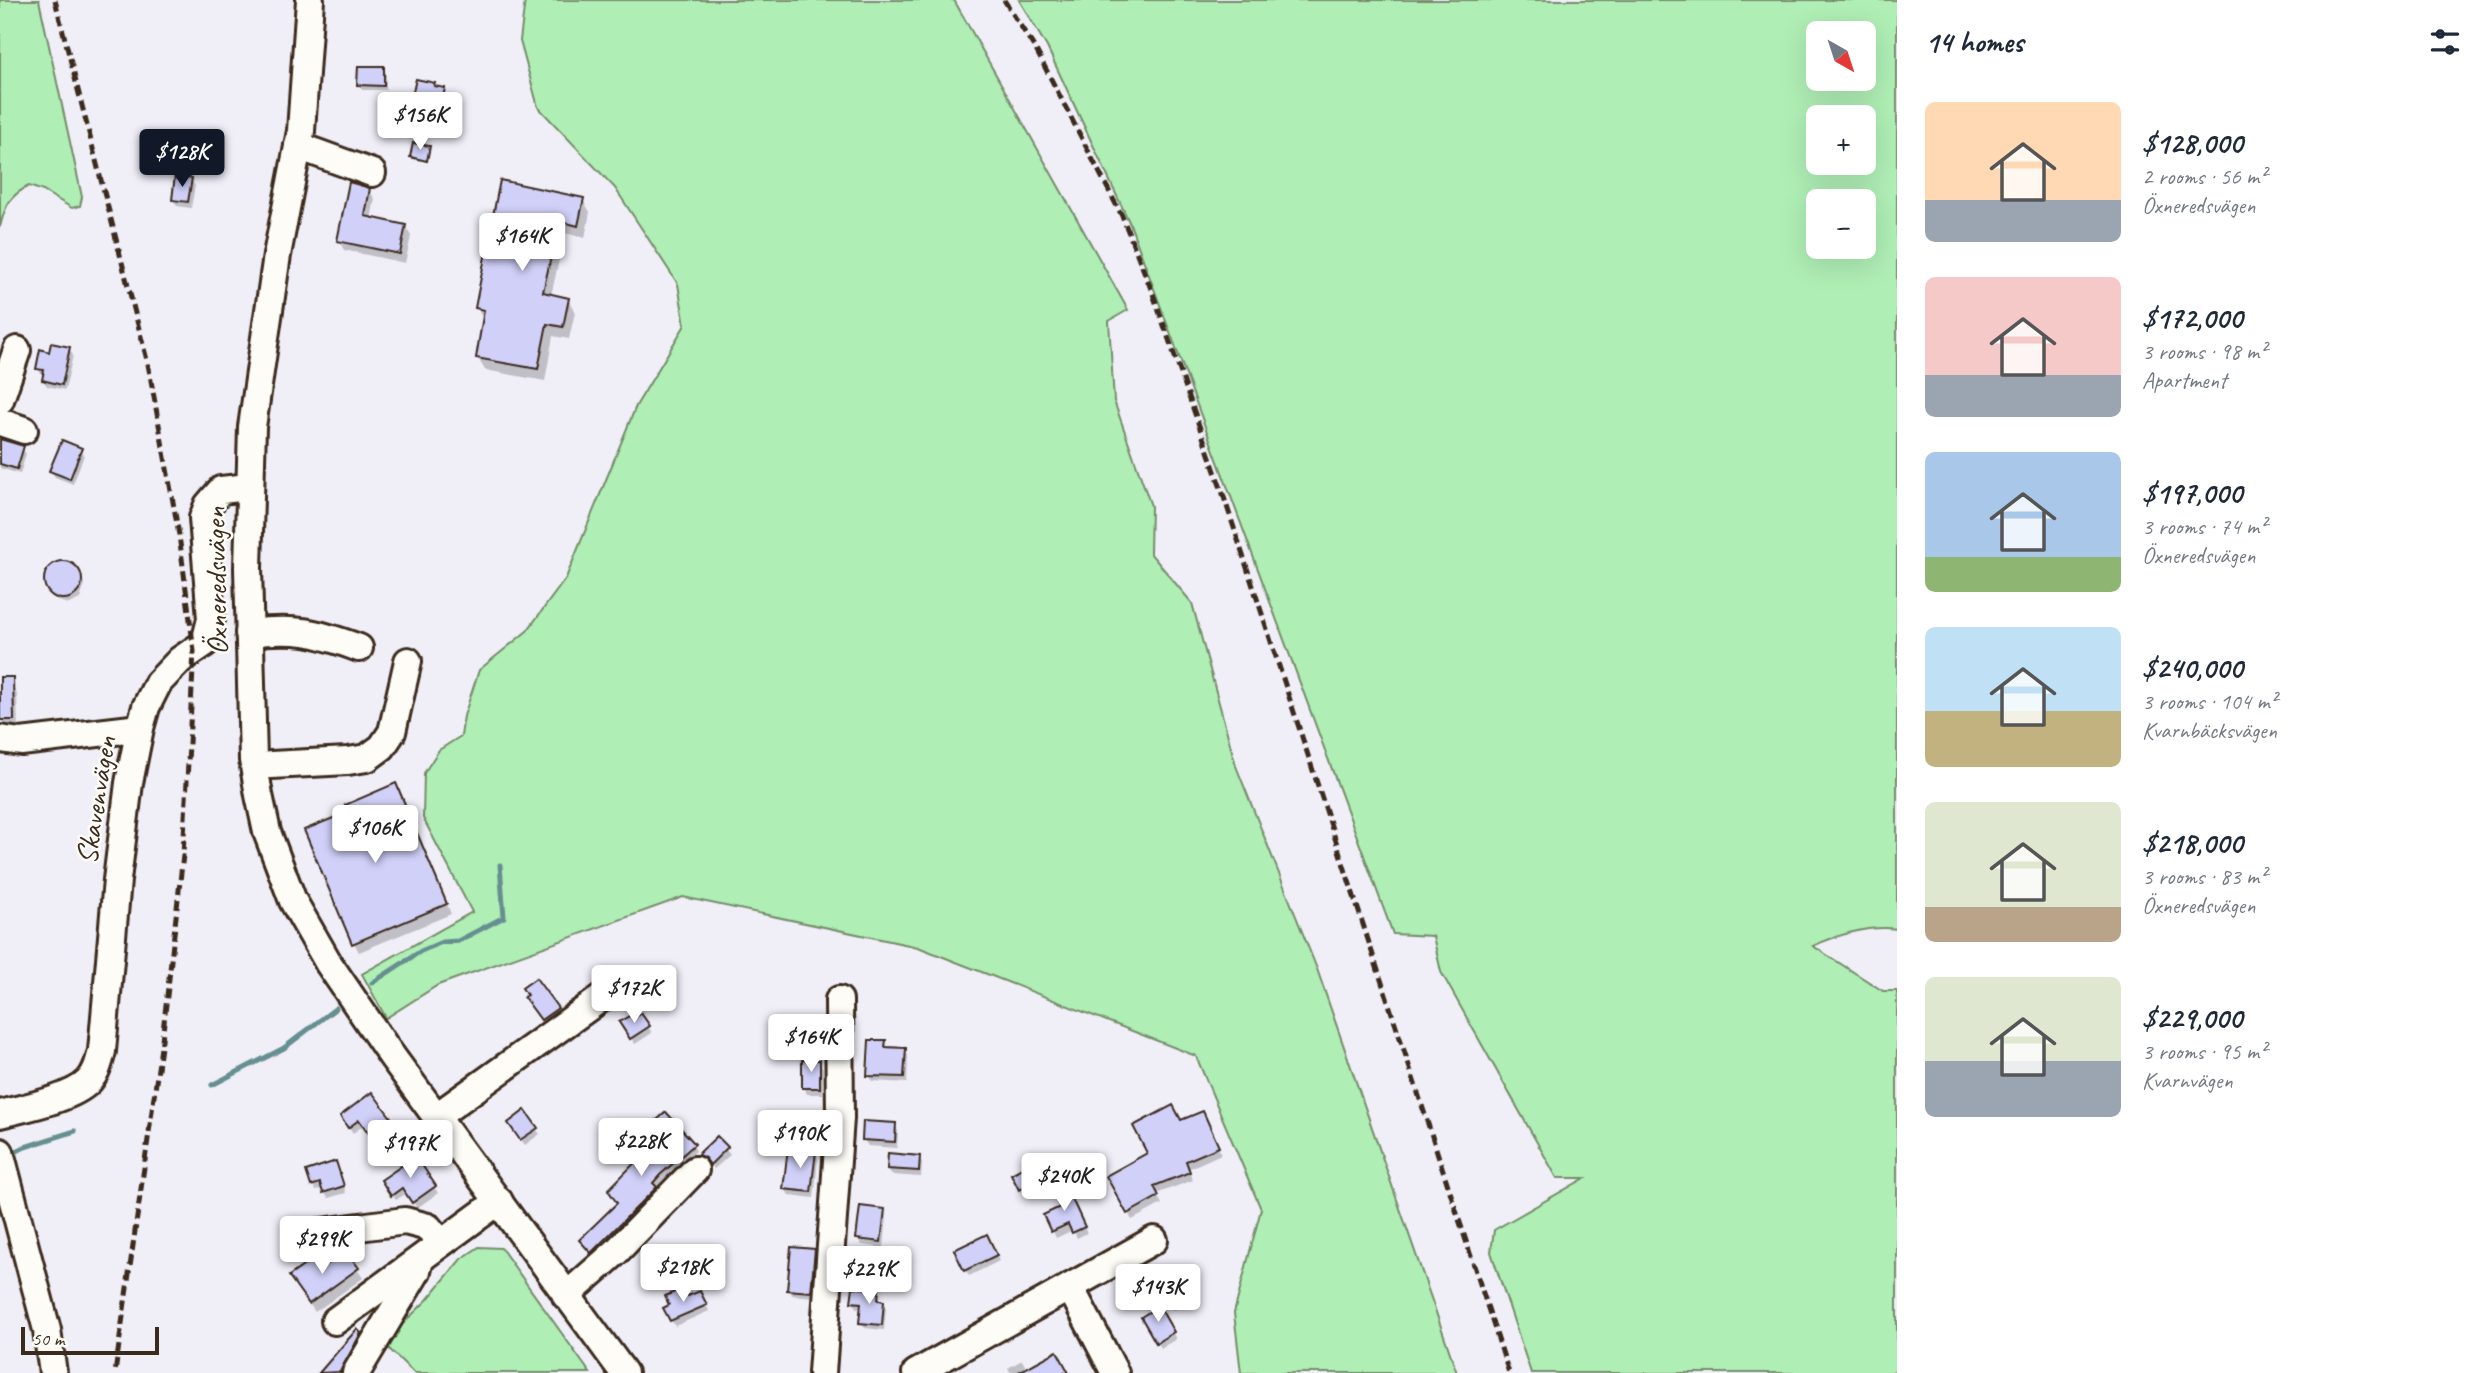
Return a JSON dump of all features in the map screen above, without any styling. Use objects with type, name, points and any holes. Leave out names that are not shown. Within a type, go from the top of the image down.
[{"type":"street","name":"Öxneredsvägen","points":[[310,0],[306,77],[298,146],[283,218],[251,427],[249,633],[253,760],[267,832],[293,901],[329,964],[391,1055],[624,1373]]},
{"type":"street","points":[[298,146],[372,173]]},
{"type":"street","points":[[0,400],[17,349]]},
{"type":"street","name":"Skavenvägen","points":[[0,1114],[73,1091],[88,1082],[98,1067],[102,1051],[127,797],[140,728],[146,707],[158,683],[180,660],[205,643],[208,635],[211,619],[202,518],[208,505],[221,490],[249,487]]},
{"type":"street","points":[[249,633],[303,630],[359,648]]},
{"type":"street","points":[[271,765],[367,758],[382,747],[392,732],[408,661]]},
{"type":"street","points":[[0,738],[21,742],[140,728]]},
{"type":"street","points":[[437,1116],[621,984]]},
{"type":"street","points":[[822,1373],[840,1118],[839,1000]]},
{"type":"street","points":[[0,1152],[47,1330],[53,1373]]},
{"type":"street","points":[[566,1296],[616,1252],[695,1170]]},
{"type":"street","points":[[335,1321],[499,1201]]},
{"type":"street","points":[[306,1234],[405,1221],[428,1227],[441,1243]]},
{"type":"street","points":[[916,1373],[1154,1240]]},
{"type":"street","points":[[356,1373],[417,1271],[420,1258]]},
{"type":"street","points":[[1070,1287],[1115,1373]]},
{"type":"green space","points":[[0,0],[39,0],[82,197],[80,206],[72,208],[29,186],[9,202],[0,227]]},
{"type":"green space","points":[[525,0],[954,0],[1128,310],[1109,321],[1114,401],[1151,506],[1150,553],[1192,603],[1236,766],[1317,969],[1457,1373],[1241,1373],[1234,1313],[1261,1209],[1196,1056],[918,947],[683,897],[438,985],[386,1018],[362,974],[472,912],[423,818],[424,773],[439,750],[461,736],[464,716],[479,670],[527,631],[566,578],[636,406],[685,325],[678,284],[615,188],[538,107],[520,41]]},
{"type":"green space","points":[[1019,0],[1897,0],[1897,929],[1876,928],[1854,932],[1813,946],[1883,991],[1897,991],[1897,1370],[1890,1373],[1531,1373],[1491,1252],[1494,1230],[1585,1178],[1557,1178],[1441,972],[1433,936],[1393,934],[1130,224],[1047,47]]},
{"type":"green space","points":[[479,1247],[501,1248],[590,1373],[414,1373],[383,1343],[427,1300],[461,1259]]},
{"type":"building","points":[[358,66],[384,66],[384,86],[357,85]]},
{"type":"building","points":[[416,79],[445,88],[441,106],[411,100]]},
{"type":"building","points":[[413,143],[430,146],[427,161],[410,157]]},
{"type":"building","points":[[175,175],[192,178],[188,202],[172,200]]},
{"type":"building","points":[[500,180],[584,198],[578,226],[559,221],[543,292],[569,298],[563,327],[547,324],[538,369],[476,358],[484,310],[475,308]]},
{"type":"building","points":[[349,182],[370,188],[365,216],[406,225],[400,254],[337,241]]},
{"type":"building","points":[[51,343],[70,347],[62,385],[42,380],[44,370],[36,369],[40,349],[49,352]]},
{"type":"building","points":[[0,439],[24,446],[17,469],[0,464]]},
{"type":"building","points":[[62,440],[82,448],[70,479],[49,471]]},
{"type":"building","points":[[63,561],[76,567],[82,580],[76,593],[63,599],[50,593],[44,580],[50,567]]},
{"type":"building","points":[[0,677],[13,677],[14,720],[0,720]]},
{"type":"building","points":[[396,783],[447,904],[352,944],[304,830],[348,812],[345,805]]},
{"type":"building","points":[[536,978],[558,1008],[541,1020],[524,997],[527,995],[522,988]]},
{"type":"building","points":[[641,1013],[650,1026],[630,1039],[619,1022],[631,1015],[633,1019]]},
{"type":"building","points":[[869,1040],[886,1040],[885,1047],[906,1048],[904,1077],[867,1076]]},
{"type":"building","points":[[802,1060],[820,1060],[820,1088],[802,1088]]},
{"type":"building","points":[[372,1092],[392,1119],[370,1135],[359,1120],[348,1128],[340,1116]]},
{"type":"building","points":[[1173,1105],[1181,1120],[1203,1111],[1219,1147],[1186,1161],[1190,1172],[1154,1186],[1159,1196],[1127,1214],[1106,1176],[1147,1153],[1133,1126]]},
{"type":"building","points":[[525,1110],[538,1128],[520,1140],[508,1123]]},
{"type":"building","points":[[666,1112],[695,1144],[660,1175],[653,1183],[657,1187],[591,1253],[579,1240],[617,1203],[608,1190],[658,1139],[648,1128]]},
{"type":"building","points":[[863,1121],[896,1123],[895,1142],[862,1140]]},
{"type":"building","points":[[717,1136],[728,1147],[710,1165],[705,1158],[697,1155]]},
{"type":"building","points":[[788,1148],[816,1151],[811,1192],[783,1189]]},
{"type":"building","points":[[888,1153],[920,1156],[919,1171],[887,1169]]},
{"type":"building","points":[[416,1156],[436,1186],[412,1203],[402,1188],[391,1196],[381,1180]]},
{"type":"building","points":[[336,1161],[344,1186],[323,1193],[320,1183],[311,1186],[306,1171]]},
{"type":"building","points":[[1026,1166],[1034,1183],[1019,1190],[1011,1174]]},
{"type":"building","points":[[1066,1186],[1085,1227],[1072,1233],[1068,1224],[1051,1232],[1043,1215],[1060,1207],[1053,1192]]},
{"type":"building","points":[[860,1206],[885,1209],[881,1242],[856,1239]]},
{"type":"building","points":[[987,1234],[997,1255],[964,1271],[954,1250]]},
{"type":"building","points":[[791,1247],[815,1249],[811,1292],[787,1290]]},
{"type":"building","points":[[346,1251],[359,1268],[309,1304],[289,1276],[319,1255],[326,1265]]},
{"type":"building","points":[[1178,1275],[1185,1300],[1167,1305],[1160,1280]]},
{"type":"building","points":[[853,1287],[879,1290],[878,1300],[884,1301],[882,1325],[859,1323],[861,1303],[851,1302]]},
{"type":"building","points":[[684,1288],[688,1296],[700,1291],[707,1305],[670,1321],[663,1308],[669,1305],[665,1296]]},
{"type":"building","points":[[1159,1306],[1174,1332],[1156,1343],[1141,1317]]},
{"type":"building","points":[[357,1329],[361,1333],[340,1372],[319,1373]]},
{"type":"building","points":[[1057,1351],[1069,1373],[1017,1373]]},
{"type":"waterway","points":[[372,983],[421,951],[442,942],[458,941],[504,917],[500,865]]},
{"type":"waterway","points":[[212,1085],[284,1048],[336,1008]]},
{"type":"waterway","points":[[9,1155],[75,1131]]},
{"type":"railway","points":[[55,0],[148,364],[179,535],[194,651],[183,855],[162,1040],[115,1373]]},
{"type":"railway","points":[[1004,0],[1036,50],[1122,216],[1153,294],[1223,494],[1509,1373]]}]
